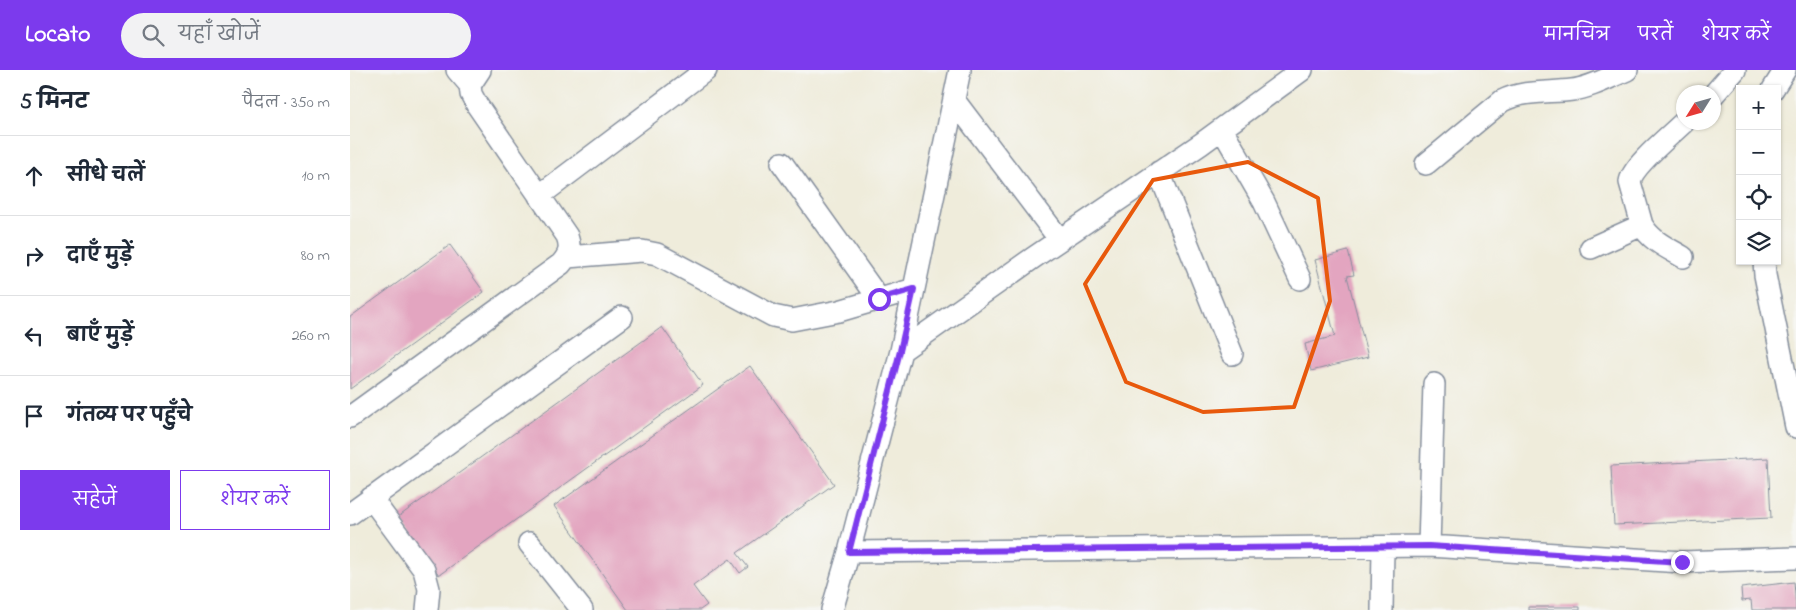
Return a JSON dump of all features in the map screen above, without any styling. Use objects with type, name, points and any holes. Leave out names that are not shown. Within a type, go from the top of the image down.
[{"type":"street","points":[[539,196],[706,70]]},
{"type":"street","points":[[832,610],[849,552],[900,351],[960,70]]},
{"type":"street","points":[[900,351],[1222,129],[1302,70]]},
{"type":"street","points":[[1426,164],[1502,101],[1512,96],[1524,93],[1571,90],[1627,70]]},
{"type":"street","points":[[1721,86],[1735,70]]},
{"type":"street","points":[[1776,85],[1785,70]]},
{"type":"street","points":[[350,417],[561,264],[567,257],[570,246],[567,236],[477,105],[472,94],[469,75]]},
{"type":"street","points":[[954,100],[1060,240]]},
{"type":"street","points":[[1222,129],[1260,194],[1300,279]]},
{"type":"street","points":[[1676,130],[1638,166],[1631,176],[1630,182],[1642,225],[1647,234],[1684,257]]},
{"type":"street","points":[[782,163],[879,299]]},
{"type":"street","points":[[1159,172],[1232,354]]},
{"type":"street","points":[[1591,248],[1642,225]]},
{"type":"street","points":[[567,257],[642,251],[657,254],[783,320],[839,311],[914,289]]},
{"type":"street","points":[[1764,265],[1796,427]]},
{"type":"street","points":[[350,514],[622,317]]},
{"type":"street","points":[[1429,546],[1434,384]]},
{"type":"street","points":[[371,498],[424,570],[429,589],[427,610]]},
{"type":"street","points":[[529,544],[582,610]]},
{"type":"street","points":[[849,552],[1429,546],[1682,562],[1796,558]]},
{"type":"street","points":[[1382,610],[1383,547]]},
{"type":"highlighted area","points":[[1248,162],[1318,198],[1330,301],[1294,407],[1203,412],[1126,382],[1085,284],[1153,180]]},
{"type":"building","points":[[450,245],[484,292],[350,389],[350,317]]},
{"type":"building","points":[[1348,251],[1354,275],[1347,276],[1368,357],[1311,371],[1305,344],[1335,336],[1315,260]]},
{"type":"building","points":[[662,327],[703,385],[439,575],[398,517]]},
{"type":"building","points":[[750,366],[834,484],[737,553],[748,567],[740,573],[730,559],[693,586],[707,605],[700,610],[628,610],[554,506]]},
{"type":"building","points":[[1768,458],[1771,518],[1614,525],[1611,466]]},
{"type":"building","points":[[1794,582],[1796,610],[1752,610],[1751,600],[1742,601],[1741,588]]},
{"type":"building","points":[[1528,607],[1580,607],[1580,610],[1528,610]]},
{"type":"route","points":[[879,299],[914,289],[849,552],[1429,546],[1682,562]]}]
